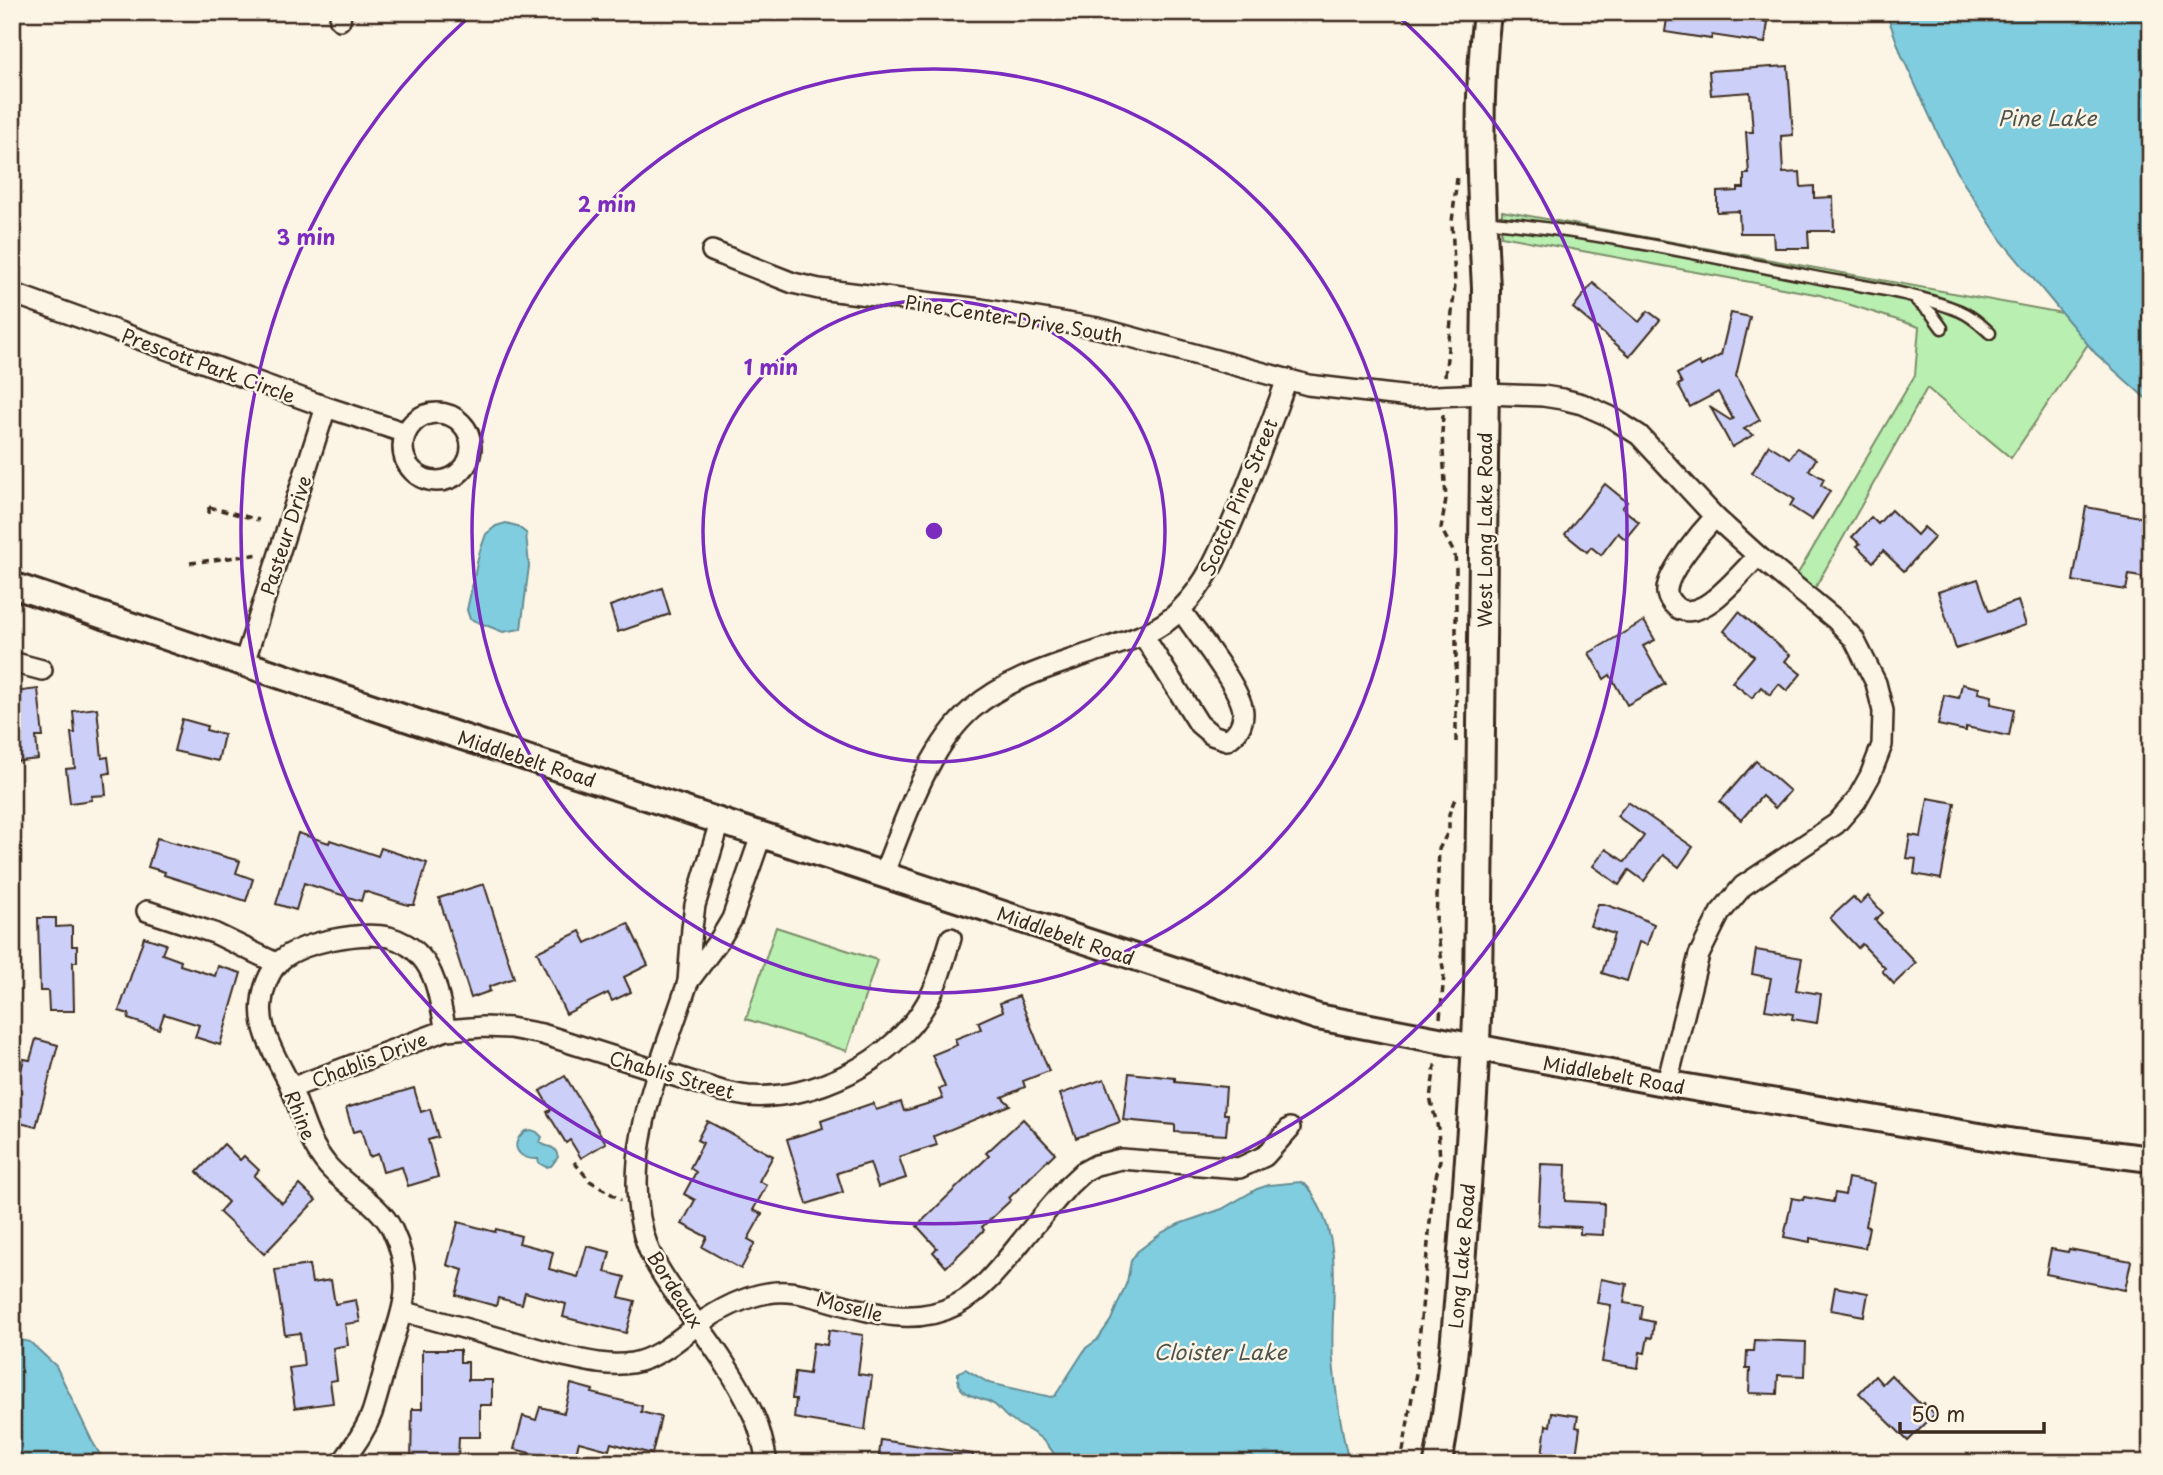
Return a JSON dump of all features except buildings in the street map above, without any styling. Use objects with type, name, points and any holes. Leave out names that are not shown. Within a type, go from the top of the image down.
[{"type":"main road","name":"West Long Lake Road","points":[[1476,1048],[1483,679],[1486,288],[1480,84],[1487,12]]},
{"type":"main road","name":"Long Lake Road","points":[[1438,1463],[1459,1294],[1476,1048]]},
{"type":"street","name":"Pine Center Drive South","points":[[712,251],[793,283],[819,289],[981,309],[1098,328],[1308,385],[1410,397],[1485,394],[1543,396],[1582,404],[1609,416],[1639,435],[1715,517],[1836,620],[1854,639],[1876,683],[1883,711],[1882,745],[1856,801],[1836,824],[1742,886],[1720,913],[1699,955],[1667,1083]]},
{"type":"street","name":"Prescott Park Circle","points":[[12,293],[326,407],[406,433]]},
{"type":"street","name":"Scotch Pine Street","points":[[883,875],[905,815],[927,771],[952,730],[972,709],[1000,689],[1037,671],[1143,635],[1164,624],[1181,610],[1213,566],[1251,476],[1287,379]]},
{"type":"street","name":"Pasteur Drive","points":[[244,663],[326,407]]},
{"type":"street","points":[[1715,517],[1690,548],[1667,588],[1669,599],[1677,608],[1690,611],[1704,607],[1758,556]]},
{"type":"street","name":"Middlebelt Road","points":[[12,585],[761,836],[1318,1017],[1667,1083],[2015,1142],[2151,1159]]},
{"type":"street","points":[[1143,635],[1199,724],[1212,735],[1227,740],[1235,735],[1241,727],[1243,712],[1239,695],[1181,610]]},
{"type":"street","points":[[12,662],[42,670]]},
{"type":"street","name":"Bordeaux","points":[[720,822],[695,905],[688,982],[659,1072],[639,1149],[637,1186],[640,1220],[649,1249],[661,1273],[740,1388],[754,1414],[767,1463]]},
{"type":"street","name":"Bordeaux","points":[[688,982],[732,919],[761,836]]},
{"type":"street","points":[[147,911],[214,933],[278,964],[292,953],[317,944],[365,936],[390,938],[408,946],[428,965],[446,1030]]},
{"type":"street","name":"Chablis Street","points":[[446,1030],[510,1028],[542,1034],[722,1091],[750,1096],[790,1092],[852,1073],[880,1056],[898,1039],[927,1003],[951,938]]},
{"type":"street","name":"Rhine","points":[[278,964],[263,991],[262,1019],[265,1032],[291,1088],[304,1128],[315,1149],[330,1168],[379,1211],[390,1227],[400,1246],[405,1275],[402,1311],[371,1414],[360,1437],[342,1463]]},
{"type":"street","name":"Chablis Drive","points":[[291,1088],[446,1030]]},
{"type":"street","name":"Moselle","points":[[402,1311],[564,1356],[606,1364],[634,1363],[650,1357],[669,1348],[698,1325],[736,1303],[770,1292],[804,1294],[880,1315],[900,1317],[939,1311],[955,1306],[984,1284],[1069,1185],[1083,1172],[1096,1165],[1107,1161],[1137,1159],[1239,1168],[1265,1156],[1290,1128]]},
{"type":"lane","points":[[1482,221],[1545,227],[1649,244],[1907,296],[1961,311],[1990,333]]},
{"type":"lane","points":[[1907,296],[1920,302],[1942,328]]},
{"type":"path","points":[[1456,755],[1456,567],[1455,555],[1441,528],[1446,499],[1442,434],[1455,285],[1452,222],[1457,176]]},
{"type":"path","points":[[209,502],[209,514]]},
{"type":"path","points":[[209,508],[260,520]]},
{"type":"path","points":[[190,563],[264,554]]},
{"type":"path","points":[[1401,1463],[1416,1373],[1433,1189],[1440,1160],[1438,1128],[1430,1098],[1444,975],[1436,922],[1439,849],[1448,830],[1449,814],[1456,795]]},
{"type":"path","points":[[574,1162],[590,1181],[617,1199],[626,1201]]},
{"type":"path","points":[[12,1371],[16,1377]]},
{"type":"green space","points":[[1502,211],[2095,319],[2088,344],[2011,458],[1927,388],[1815,588],[1797,575],[1915,375],[1919,327],[1820,295],[1501,236]]},
{"type":"green space","points":[[776,927],[877,960],[847,1051],[746,1019]]},
{"type":"water","name":"Pine Lake","points":[[1886,12],[2151,12],[2151,403],[2095,353],[2001,240],[1944,147],[1902,56]]},
{"type":"water","points":[[506,523],[517,526],[526,533],[529,566],[521,629],[503,632],[470,619],[467,610],[486,534],[496,526]]},
{"type":"water","points":[[531,1130],[542,1137],[540,1142],[556,1152],[558,1157],[551,1166],[546,1167],[539,1163],[538,1159],[525,1157],[518,1151],[516,1146],[520,1136]]},
{"type":"water","name":"Cloister Lake","points":[[1301,1182],[1309,1188],[1315,1199],[1326,1221],[1331,1240],[1334,1280],[1333,1361],[1349,1463],[1058,1463],[1050,1448],[1039,1437],[1009,1418],[995,1405],[970,1395],[961,1388],[958,1373],[965,1369],[989,1383],[1055,1396],[1086,1348],[1097,1340],[1111,1320],[1127,1282],[1131,1261],[1137,1252],[1163,1232],[1222,1209],[1257,1189]]},
{"type":"water","points":[[12,1338],[30,1342],[56,1366],[105,1463],[12,1463]]}]
